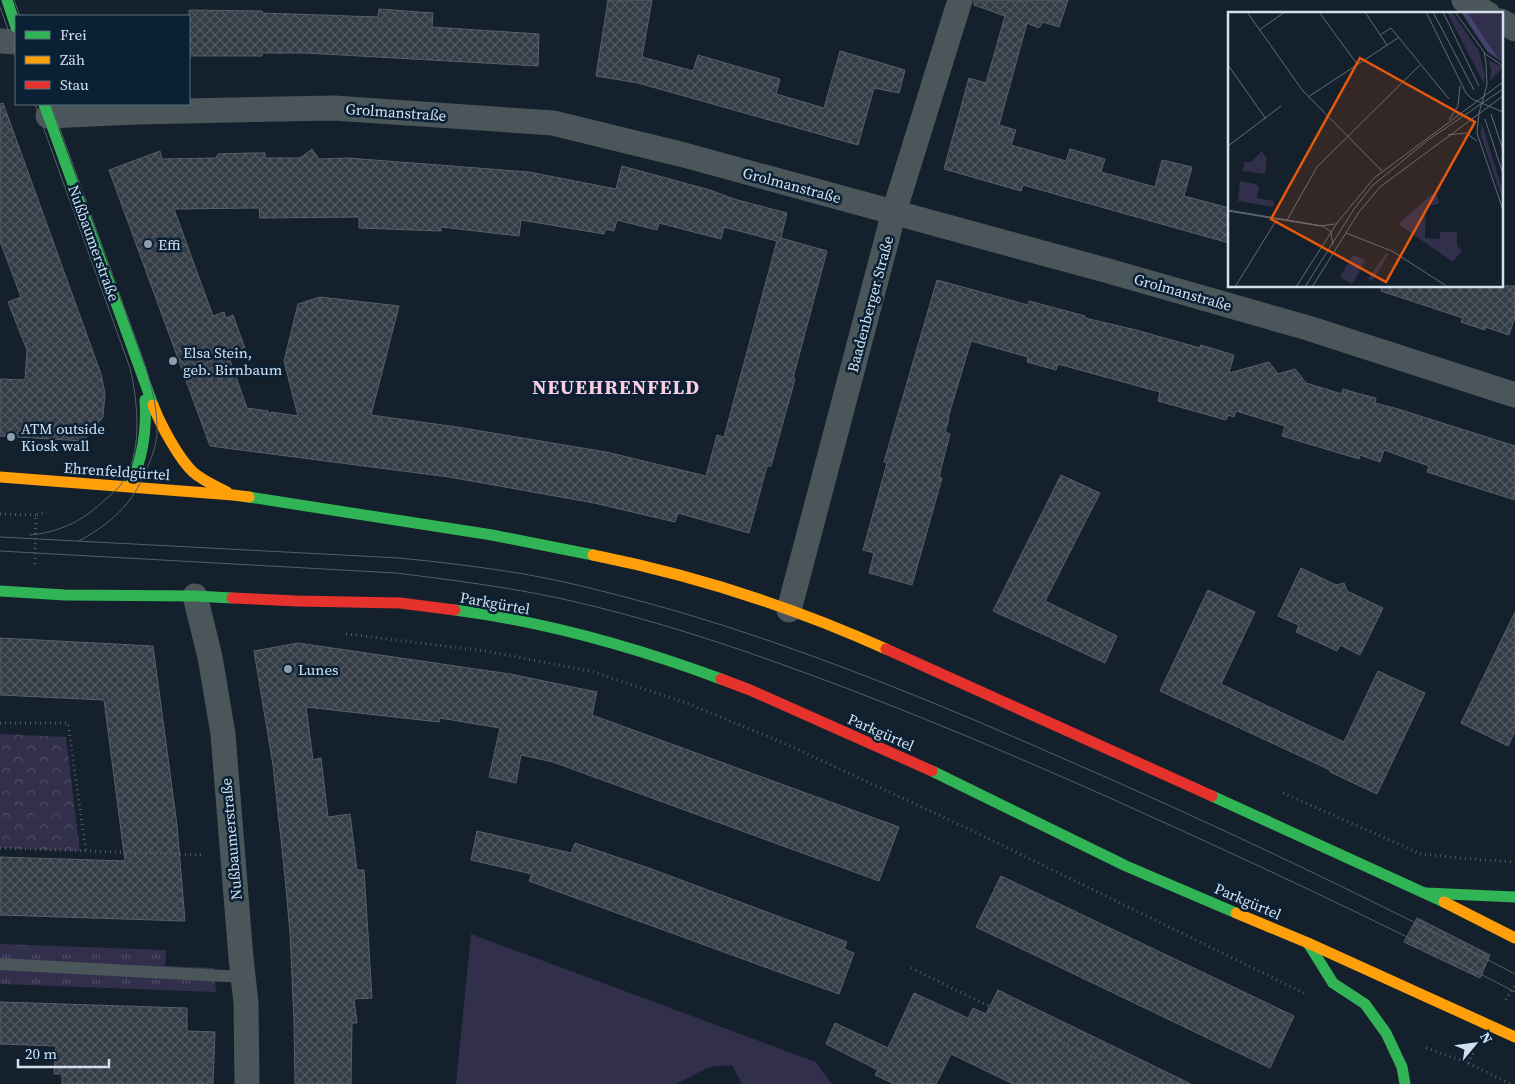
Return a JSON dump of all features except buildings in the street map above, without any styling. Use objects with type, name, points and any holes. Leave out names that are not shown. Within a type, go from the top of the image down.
[{"type":"main road","points":[[7,0],[15,24]]},
{"type":"main road","name":"Nußbaumerstraße","points":[[46,110],[143,384],[156,414],[168,437],[192,471],[232,495]]},
{"type":"main road","name":"Nußbaumerstraße","points":[[130,486],[142,457],[147,423],[143,384]]},
{"type":"main road","name":"Ehrenfeldgürtel","points":[[0,477],[232,495]]},
{"type":"main road","points":[[232,495],[443,526],[609,558],[706,582],[789,610],[878,645],[1233,804],[1426,893],[1515,938]]},
{"type":"main road","points":[[0,591],[64,595],[195,596]]},
{"type":"main road","name":"Parkgürtel","points":[[195,596],[297,601],[400,603],[478,613],[575,633],[666,659],[750,690],[866,741],[934,772],[1126,866],[1308,943],[1515,1037]]},
{"type":"main road","points":[[1426,893],[1515,897]]},
{"type":"main road","points":[[1308,943],[1333,983],[1365,1004],[1386,1033],[1402,1067],[1405,1084]]},
{"type":"street","name":"Baadenberger Straße","points":[[789,610],[894,212],[960,0]]},
{"type":"street","points":[[1464,0],[1485,12]]},
{"type":"street","points":[[1502,22],[1515,29]]},
{"type":"street","points":[[0,41],[15,42]]},
{"type":"street","name":"Grolmanstraße","points":[[46,110],[136,112],[334,108],[553,123],[684,155],[1105,270],[1308,328],[1515,395]]},
{"type":"street","name":"Nußbaumerstraße","points":[[195,596],[210,657],[222,734],[246,1003],[247,1084]]},
{"type":"lane","points":[[0,964],[243,977]]},
{"type":"path","points":[[0,514],[36,515],[70,507],[72,482]]},
{"type":"path","points":[[36,515],[35,565],[43,566]]},
{"type":"path","points":[[343,634],[486,651],[594,672],[689,704],[786,744],[929,810],[1305,994]]},
{"type":"path","points":[[0,723],[68,723],[86,852]]},
{"type":"path","points":[[0,848],[232,856]]},
{"type":"path","points":[[911,968],[1148,1084]]},
{"type":"path","points":[[1386,1033],[1468,1063],[1510,1084]]},
{"type":"green space","points":[[0,734],[66,737],[80,851],[0,848]]},
{"type":"green space","points":[[471,934],[816,1062],[832,1084],[742,1084],[732,1065],[709,1067],[676,1084],[456,1084]]},
{"type":"green space","points":[[0,944],[166,950],[165,966],[214,968],[216,992],[0,984]]},
{"type":"tram line","points":[[14,0],[20,15]]},
{"type":"tram line","points":[[0,7],[15,49]]},
{"type":"tram line","points":[[30,535],[59,529],[84,517],[119,487],[127,475],[132,461],[136,446],[137,429],[137,413],[130,368],[35,105]]},
{"type":"tram line","points":[[51,105],[145,365],[157,417],[157,434],[154,448],[146,471],[134,494],[127,504],[101,528],[79,541]]},
{"type":"tram line","points":[[0,537],[430,561],[524,574],[676,611],[772,642],[867,676],[1007,734],[1286,860],[1515,974]]},
{"type":"tram line","points":[[0,551],[396,573],[480,584],[542,595],[595,606],[657,623],[750,653],[848,689],[921,717],[1029,763],[1310,890],[1515,992]]},
{"type":"traffic: fast","points":[[7,0],[15,24]]},
{"type":"traffic: fast","points":[[44,105],[153,405]]},
{"type":"traffic: fast","points":[[130,486],[143,444],[145,400]]},
{"type":"traffic: fast","points":[[249,497],[492,535],[593,555]]},
{"type":"traffic: fast","points":[[0,591],[65,595],[232,598]]},
{"type":"traffic: fast","points":[[455,610],[523,621],[590,637],[656,656],[721,679]]},
{"type":"traffic: fast","points":[[932,771],[1126,866],[1236,913]]},
{"type":"traffic: fast","points":[[1212,796],[1444,902]]},
{"type":"traffic: fast","points":[[1426,893],[1515,897]]},
{"type":"traffic: fast","points":[[1308,943],[1333,983],[1365,1004],[1386,1033],[1402,1067],[1405,1084]]},
{"type":"traffic: slow","points":[[153,405],[170,441],[193,472],[227,492]]},
{"type":"traffic: slow","points":[[0,477],[249,497]]},
{"type":"traffic: slow","points":[[593,555],[705,582],[815,619],[886,649]]},
{"type":"traffic: slow","points":[[1444,902],[1515,938]]},
{"type":"traffic: slow","points":[[1236,913],[1308,943],[1515,1037]]},
{"type":"traffic: jam","points":[[232,598],[400,603],[455,610]]},
{"type":"traffic: jam","points":[[886,649],[1212,796]]},
{"type":"traffic: jam","points":[[721,679],[750,690],[932,771]]},
{"type":"place","name":"Effi","points":[[148,244]]},
{"type":"place","name":"Elsa Stein, geb. Birnbaum","points":[[173,361]]},
{"type":"place","name":"ATM outside Kiosk wall","points":[[11,437]]},
{"type":"place","name":"Lunes","points":[[288,669]]},
{"type":"district","name":"NEUEHRENFELD","points":[[616,387]]}]
